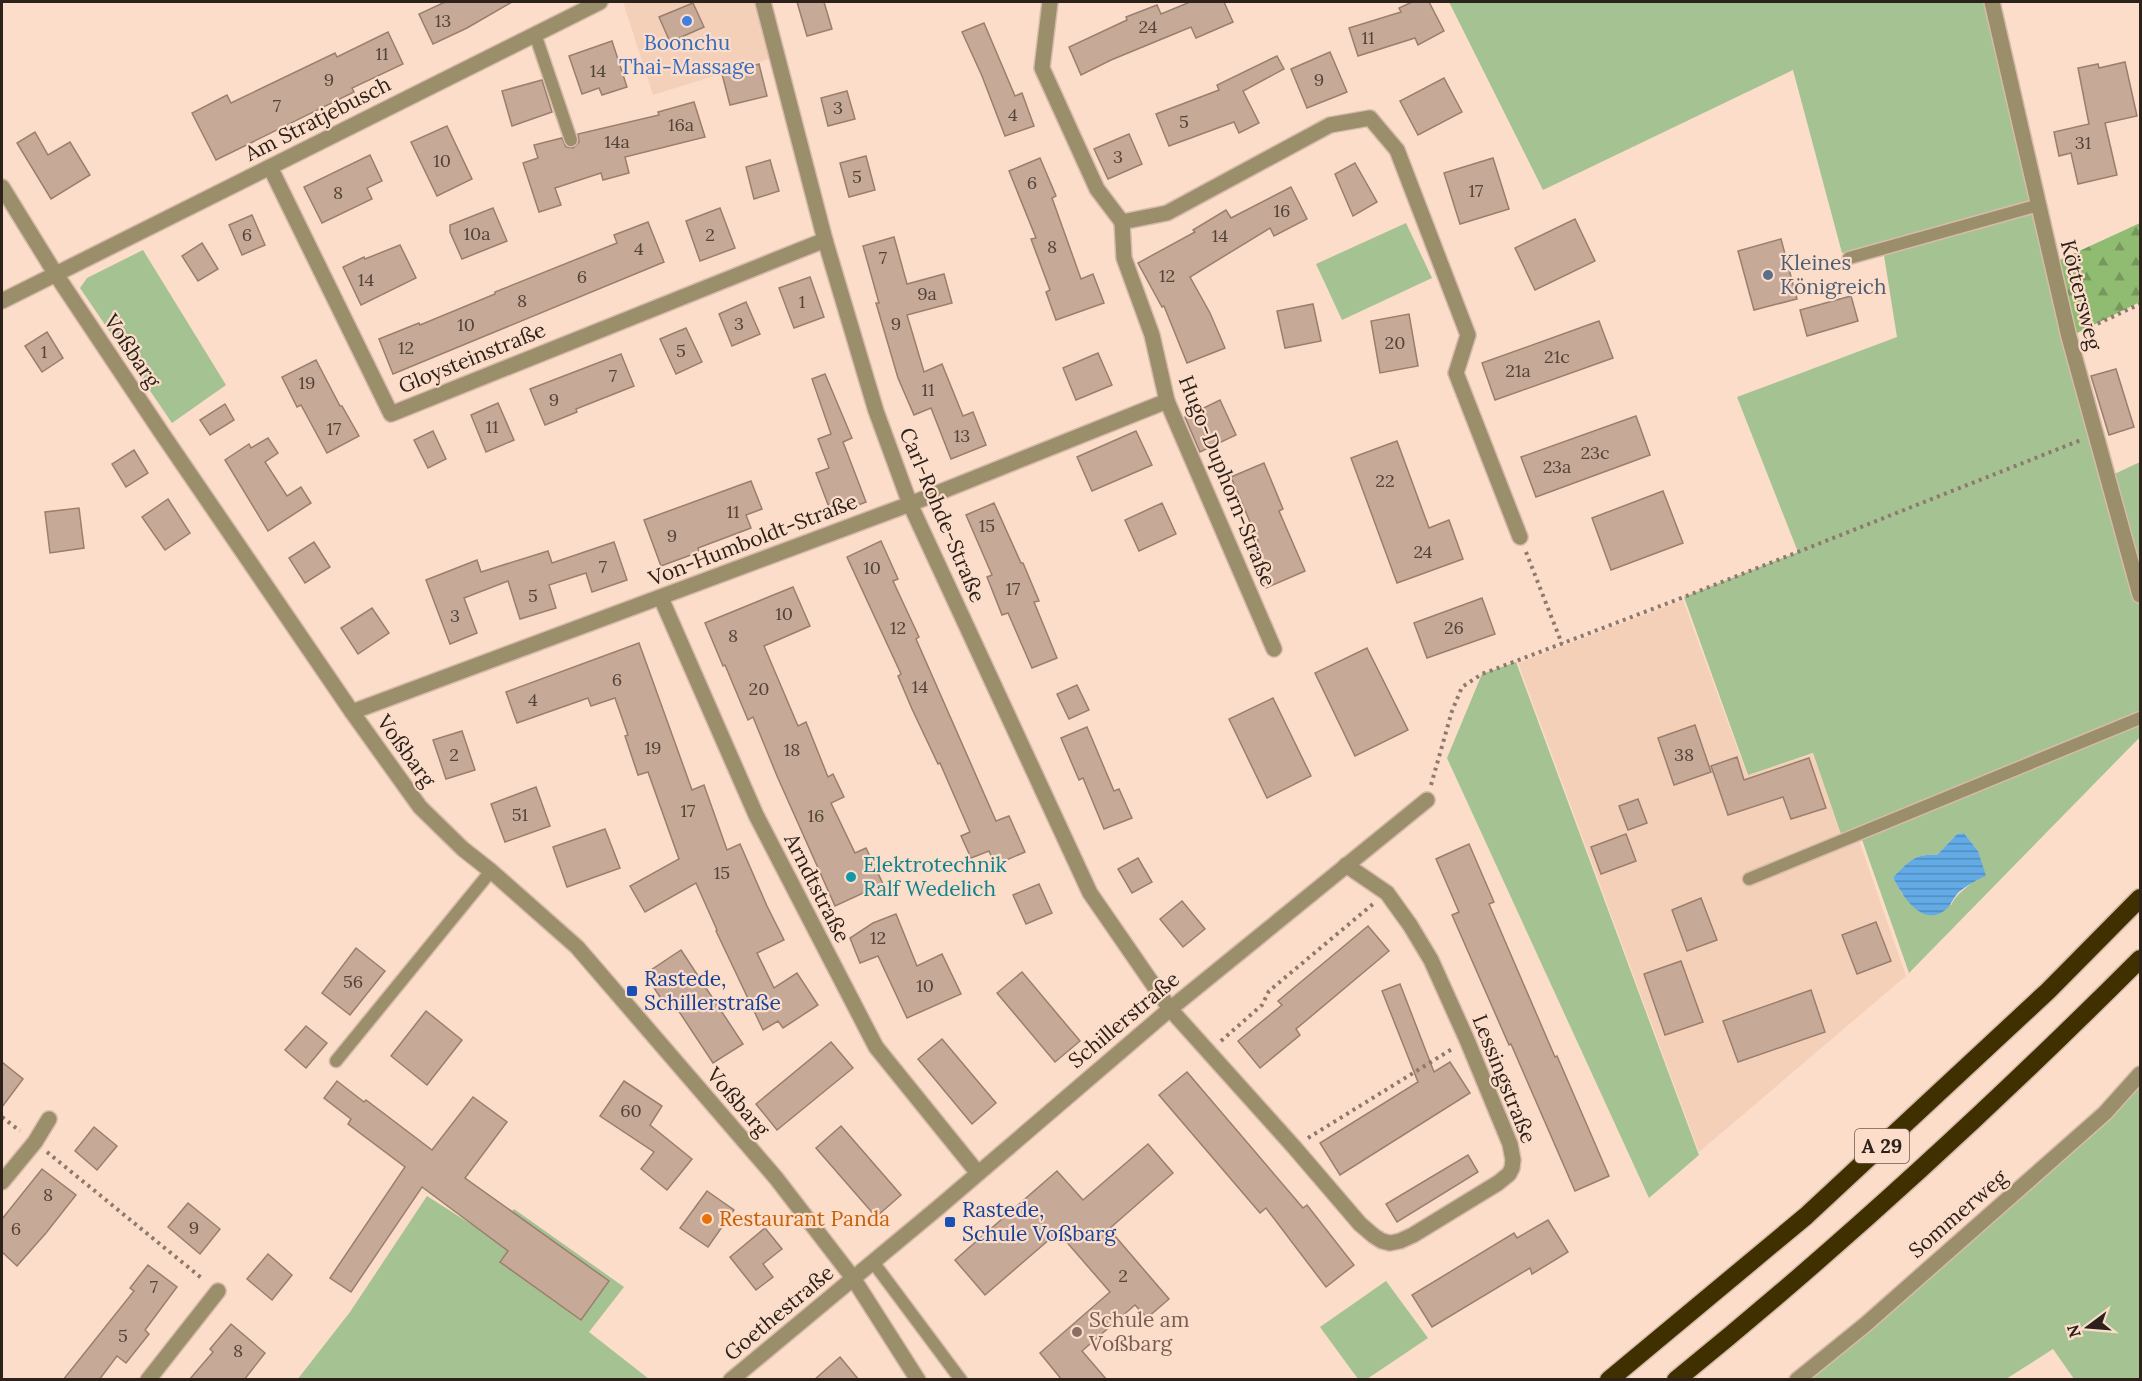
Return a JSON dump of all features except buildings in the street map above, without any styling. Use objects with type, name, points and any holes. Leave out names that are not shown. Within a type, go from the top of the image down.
[{"type":"highway","name":"A 29","points":[[1609,1380],[1806,1216],[2048,991],[2140,898]]},
{"type":"highway","name":"A 29","points":[[1676,1380],[1833,1248],[1942,1149],[2074,1026],[2140,958]]},
{"type":"street","name":"Am Stratjebusch","points":[[2,301],[600,2]]},
{"type":"street","name":"Carl-Rohde-Straße","points":[[763,2],[825,240],[876,411],[909,504],[1090,893],[1170,1009]]},
{"type":"street","points":[[1050,2],[1042,68],[1096,189],[1122,222],[1167,213],[1330,125],[1370,118],[1397,150],[1468,335],[1456,373],[1520,537]]},
{"type":"street","name":"Köttersweg","points":[[1992,2],[2069,337],[2140,595]]},
{"type":"street","name":"Gloysteinstraße","points":[[270,166],[391,414],[825,240]]},
{"type":"street","name":"Voßbarg","points":[[2,187],[55,273],[352,712],[420,807],[464,849],[577,947],[776,1178],[854,1278],[918,1380]]},
{"type":"street","name":"Hugo-Duphorn-Straße","points":[[1122,222],[1124,258],[1152,334],[1167,401],[1274,649]]},
{"type":"street","name":"Von-Humboldt-Straße","points":[[352,712],[909,504],[1167,401]]},
{"type":"street","name":"Arndtstraße","points":[[661,598],[756,815],[876,1047],[977,1172]]},
{"type":"street","name":"Schillerstraße","points":[[854,1278],[1170,1009],[1426,800]]},
{"type":"street","name":"Lessingstraße","points":[[1170,1009],[1360,1224],[1382,1241],[1390,1243],[1413,1235],[1498,1183],[1509,1174],[1512,1168],[1510,1143],[1431,960],[1387,893],[1346,865]]},
{"type":"street","name":"Sommerweg","points":[[1797,1380],[1866,1324],[2105,1113],[2140,1074]]},
{"type":"street","points":[[2,1182],[35,1142],[49,1119]]},
{"type":"street","name":"Goethestraße","points":[[731,1380],[854,1278]]},
{"type":"street","points":[[147,1380],[218,1291]]},
{"type":"lane","points":[[535,34],[571,140]]},
{"type":"lane","points":[[1848,258],[2039,206]]},
{"type":"lane","points":[[1749,879],[2140,718]]},
{"type":"lane","points":[[336,1061],[492,871]]},
{"type":"lane","points":[[873,1262],[961,1380]]},
{"type":"path","points":[[2069,337],[2140,304]]},
{"type":"path","points":[[1426,800],[1452,711],[1462,687],[1482,674],[1684,597],[2095,434]]},
{"type":"path","points":[[1520,537],[1562,644]]},
{"type":"path","points":[[1209,1051],[1262,1005],[1269,991],[1387,893]]},
{"type":"path","points":[[1294,1147],[1467,1040]]},
{"type":"path","points":[[2,1117],[218,1291]]},
{"type":"shaded area","points":[[623,2],[754,2],[769,59],[653,95]]},
{"type":"shaded area","points":[[1683,600],[1747,775],[1813,754],[1842,838],[1858,837],[1906,976],[1699,1152],[1518,663]]},
{"type":"green space","points":[[1449,2],[1991,2],[2108,477],[2140,462],[2140,737],[1909,973],[1860,834],[1842,837],[1813,753],[1748,775],[1684,597],[1798,552],[1737,397],[1897,337],[1882,243],[1842,253],[1793,70],[1543,190]],"holes":[[[1964,833],[1978,851],[1976,879],[1951,905],[1902,894],[1893,877],[1917,857],[1937,855],[1957,834]]]},
{"type":"green space","points":[[1406,223],[1432,278],[1342,320],[1316,264]]},
{"type":"green space","points":[[2140,223],[2140,302],[2069,337],[2051,264]]},
{"type":"green space","points":[[143,250],[226,385],[172,423],[80,288],[87,278]]},
{"type":"green space","points":[[1516,662],[1699,1155],[1649,1198],[1447,758],[1482,674]]},
{"type":"green space","points":[[2140,1081],[2140,1379],[2074,1379],[2053,1349],[2006,1379],[1803,1380],[1934,1273],[2019,1199],[2101,1122]]},
{"type":"green space","points":[[427,1196],[488,1235],[514,1209],[624,1287],[589,1332],[649,1379],[297,1380],[350,1312]]},
{"type":"green space","points":[[1386,1281],[1428,1338],[1367,1379],[1358,1379],[1320,1327]]},
{"type":"water","points":[[1964,833],[1978,851],[1986,876],[1960,891],[1944,911],[1936,915],[1920,912],[1901,892],[1893,877],[1907,863],[1917,857],[1937,855],[1957,834]]},
{"type":"place","name":"Boonchu Thai-Massage","points":[[687,21]]},
{"type":"place","name":"Kleines Königreich","points":[[1768,275]]},
{"type":"place","name":"Elektrotechnik Ralf Wedelich","points":[[851,877]]},
{"type":"place","name":"Rastede, Schillerstraße","points":[[632,991]]},
{"type":"place","name":"Restaurant Panda","points":[[707,1219]]},
{"type":"place","name":"Rastede, Schule Voßbarg","points":[[950,1222]]},
{"type":"place","name":"Schule am Voßbarg","points":[[1077,1332]]}]
